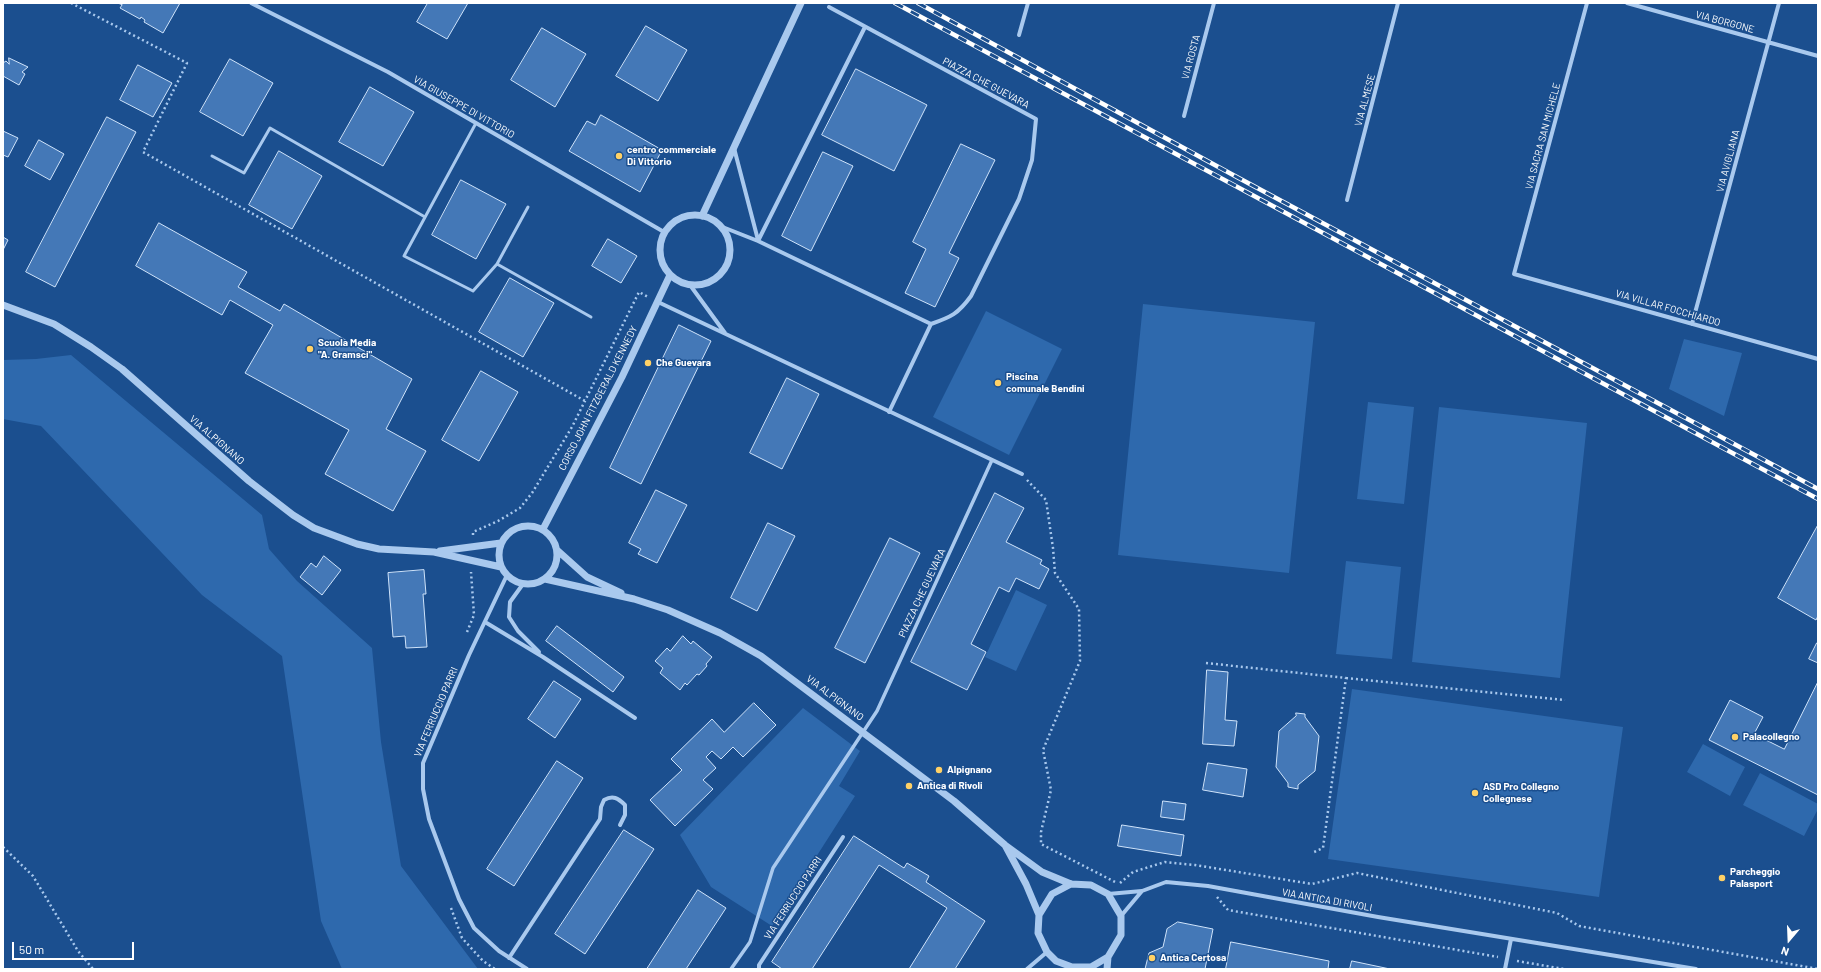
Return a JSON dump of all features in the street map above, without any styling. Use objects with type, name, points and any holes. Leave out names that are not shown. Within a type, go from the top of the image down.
[{"type":"street","name":"VIA GIUSEPPE DI VITTORIO","points":[[251,3],[388,72],[664,232]]},
{"type":"street","points":[[702,216],[778,49],[801,3]]},
{"type":"street","points":[[1020,35],[1028,3]]},
{"type":"street","name":"VIA ROSTA","points":[[1184,116],[1214,3]]},
{"type":"street","name":"VIA ALMESE","points":[[1347,200],[1398,3]]},
{"type":"street","name":"VIA SACRA SAN MICHELE","points":[[1514,274],[1587,3]]},
{"type":"street","name":"VIA BORGONE","points":[[1627,3],[1818,56]]},
{"type":"street","name":"VIA AVIGLIANA","points":[[1692,324],[1780,3]]},
{"type":"street","name":"PIAZZA CHE GUEVARA","points":[[829,7],[1036,119],[1032,160],[1023,188],[971,296],[961,309],[952,317],[931,324]]},
{"type":"street","points":[[758,240],[865,27]]},
{"type":"street","points":[[734,146],[758,240]]},
{"type":"street","points":[[720,226],[729,240],[730,257],[722,272],[711,282],[697,285],[683,284],[670,276],[660,259],[660,242],[664,232],[676,220],[686,216],[702,216],[720,226],[758,240],[931,324],[890,412]]},
{"type":"street","name":"VIA VILLAR FOCCHIARDO","points":[[1514,274],[1818,359]]},
{"type":"street","name":"CORSO JOHN FITZGERALD KENNEDY","points":[[543,529],[622,377],[670,276]]},
{"type":"street","points":[[690,285],[725,334]]},
{"type":"street","points":[[658,302],[1022,474]]},
{"type":"street","name":"VIA ALPIGNANO","points":[[3,305],[54,324],[91,347],[122,370],[249,481],[293,515],[314,528],[357,544],[372,547],[434,552],[501,567]]},
{"type":"street","name":"PIAZZA CHE GUEVARA","points":[[731,969],[750,942],[773,868],[877,711],[992,460]]},
{"type":"street","points":[[531,525],[543,529],[554,540],[558,550],[556,565],[545,579],[536,583],[523,584],[507,575],[501,567],[499,557],[501,543],[507,534],[519,527],[531,525]]},
{"type":"street","name":"VIA ALPIGNANO","points":[[434,552],[501,543]]},
{"type":"street","name":"VIA ALPIGNANO","points":[[558,550],[587,577],[634,599]]},
{"type":"street","name":"VIA FERRUCCIO PARRI","points":[[507,575],[469,655],[423,763],[423,789],[429,819],[464,909],[474,928],[499,951],[527,969]]},
{"type":"street","name":"VIA ALPIGNANO","points":[[545,579],[634,599],[668,610],[720,633],[761,656],[863,731],[954,801],[1005,844],[1042,872],[1071,884]]},
{"type":"street","points":[[523,584],[510,602],[509,616],[518,631],[543,657]]},
{"type":"street","points":[[485,622],[543,657],[635,718]]},
{"type":"street","points":[[509,958],[600,819],[601,807],[604,800],[610,797],[619,798],[625,805],[625,816],[620,825]]},
{"type":"street","name":"VIA FERRUCCIO PARRI","points":[[758,969],[843,837]]},
{"type":"street","points":[[1005,844],[1026,884],[1039,915],[1038,933],[1047,952],[1056,961],[1072,968],[1091,967],[1108,957]]},
{"type":"street","name":"VIA ANTICA DI RIVOLI","points":[[1142,891],[1166,882],[1208,886],[1511,939],[1696,969]]},
{"type":"street","points":[[1039,915],[1052,894],[1071,884],[1091,885],[1108,894],[1121,916],[1121,935],[1108,957],[1107,969]]},
{"type":"street","points":[[1108,894],[1142,891]]},
{"type":"street","points":[[1121,916],[1142,891]]},
{"type":"street","points":[[1505,969],[1511,939]]},
{"type":"street","points":[[1027,969],[1047,952]]},
{"type":"lane","points":[[476,123],[404,256],[473,291],[497,264],[528,207]]},
{"type":"lane","points":[[212,156],[244,173],[270,128],[425,217]]},
{"type":"lane","points":[[497,264],[591,317]]},
{"type":"path","points":[[71,3],[187,63],[143,152],[585,401]]},
{"type":"path","points":[[1022,474],[1046,500],[1055,573],[1080,609],[1080,661],[1043,750],[1051,790],[1041,832],[1041,844],[1120,884]]},
{"type":"path","points":[[1206,663],[1565,700]]},
{"type":"path","points":[[1312,853],[1323,848],[1346,678]]},
{"type":"path","points":[[3,847],[33,876],[78,951],[94,969]]},
{"type":"path","points":[[1108,894],[1133,872],[1165,862],[1195,865],[1312,884],[1357,873],[1557,913],[1579,926],[1597,930],[1818,969]]},
{"type":"path","points":[[1208,886],[1228,910],[1507,959],[1550,968],[1564,969]]},
{"type":"shaded area","points":[[1143,304],[1315,322],[1289,573],[1118,555]]},
{"type":"shaded area","name":"Piscina comunale Bendini","points":[[986,311],[1062,349],[1009,455],[933,417]]},
{"type":"shaded area","points":[[1684,339],[1742,353],[1724,416],[1669,389]]},
{"type":"shaded area","points":[[71,355],[262,515],[269,549],[297,581],[372,648],[381,742],[401,866],[478,969],[342,969],[321,921],[282,656],[202,595],[41,426],[3,419],[3,360],[36,359]]},
{"type":"shaded area","points":[[1368,402],[1414,407],[1404,504],[1357,499]]},
{"type":"shaded area","points":[[1439,407],[1587,423],[1560,678],[1412,662]]},
{"type":"shaded area","points":[[1346,561],[1401,567],[1392,659],[1336,654]]},
{"type":"shaded area","points":[[1016,590],[1047,605],[1016,671],[985,657]]},
{"type":"shaded area","name":"ASD Pro Collegno Collegnese","points":[[1352,689],[1623,727],[1599,897],[1328,859]]},
{"type":"shaded area","points":[[803,708],[860,751],[839,786],[855,796],[772,926],[711,887],[680,835]]},
{"type":"shaded area","points":[[1703,744],[1745,767],[1730,796],[1687,772]]},
{"type":"shaded area","points":[[1760,773],[1818,804],[1818,809],[1804,836],[1743,805]]},
{"type":"building","points":[[118,3],[180,3],[163,33],[144,22],[145,20],[141,17],[140,19],[120,8],[122,5]]},
{"type":"building","points":[[428,3],[468,3],[447,39],[417,22]]},
{"type":"building","points":[[646,26],[687,50],[658,101],[616,76]]},
{"type":"building","points":[[542,28],[586,54],[555,107],[511,80]]},
{"type":"building","points":[[9,58],[28,67],[22,72],[25,74],[19,85],[3,76],[3,63],[6,61],[9,64]]},
{"type":"building","points":[[230,59],[273,83],[243,136],[200,112]]},
{"type":"building","points":[[138,65],[172,83],[153,117],[120,100]]},
{"type":"building","points":[[856,69],[927,105],[894,171],[822,135]]},
{"type":"building","points":[[370,87],[414,112],[383,166],[339,142]]},
{"type":"building","name":"centro commerciale Di Vittorio","points":[[601,115],[662,150],[640,192],[569,151],[587,121],[595,125]]},
{"type":"building","points":[[107,117],[136,132],[55,287],[26,272]]},
{"type":"building","points":[[3,131],[18,138],[8,157],[3,155]]},
{"type":"building","points":[[39,140],[64,154],[50,180],[25,166]]},
{"type":"building","points":[[961,144],[995,160],[949,253],[959,258],[935,307],[905,293],[926,249],[913,242]]},
{"type":"building","points":[[279,151],[322,176],[292,229],[249,205]]},
{"type":"building","points":[[823,152],[853,166],[811,251],[782,236]]},
{"type":"building","points":[[461,180],[506,204],[476,259],[432,235]]},
{"type":"building","name":"Scuola Media \"A. Gramsci\"","points":[[159,223],[247,272],[238,287],[280,311],[284,304],[412,379],[386,429],[426,451],[393,511],[325,474],[349,430],[245,373],[273,325],[230,300],[222,315],[136,266]]},
{"type":"building","points":[[3,237],[8,240],[3,250]]},
{"type":"building","points":[[608,239],[637,256],[621,283],[592,266]]},
{"type":"building","points":[[510,278],[554,303],[523,357],[479,332]]},
{"type":"building","points":[[679,325],[711,341],[641,484],[610,468]]},
{"type":"building","points":[[481,371],[518,392],[479,461],[442,440]]},
{"type":"building","points":[[787,378],[819,394],[782,469],[750,453]]},
{"type":"building","points":[[656,490],[687,505],[657,563],[638,554],[641,549],[629,543]]},
{"type":"building","points":[[995,493],[1024,508],[1006,542],[1042,560],[1040,564],[1049,569],[1039,589],[1016,578],[1009,592],[999,587],[971,644],[986,652],[967,690],[911,662]]},
{"type":"building","points":[[768,523],[795,536],[757,611],[731,598]]},
{"type":"building","points":[[1818,525],[1818,616],[1816,620],[1778,598]]},
{"type":"building","points":[[890,538],[920,553],[865,663],[835,648]]},
{"type":"building","points":[[324,556],[341,570],[322,595],[300,577],[311,563],[316,567]]},
{"type":"building","points":[[424,570],[426,594],[423,594],[427,647],[406,648],[405,636],[393,637],[388,573]]},
{"type":"building","points":[[557,626],[624,677],[613,692],[546,641]]},
{"type":"building","points":[[683,636],[691,644],[693,641],[712,657],[706,664],[707,666],[699,675],[697,674],[687,685],[685,683],[680,690],[660,673],[663,668],[655,661],[667,648],[670,651]]},
{"type":"building","points":[[1818,643],[1818,663],[1809,659]]},
{"type":"building","points":[[1207,670],[1228,672],[1225,720],[1237,721],[1234,746],[1203,744]]},
{"type":"building","points":[[554,681],[581,699],[555,738],[528,719]]},
{"type":"building","name":"Palacollegno","points":[[1818,682],[1818,795],[1709,740],[1730,700],[1763,717],[1754,734],[1784,749]]},
{"type":"building","points":[[754,703],[776,725],[743,757],[733,747],[721,759],[712,751],[706,757],[716,768],[703,780],[713,789],[675,826],[650,800],[682,770],[671,759],[712,719],[724,732]]},
{"type":"building","points":[[1296,713],[1305,714],[1305,717],[1319,736],[1315,771],[1298,785],[1298,789],[1288,787],[1288,783],[1276,767],[1279,731],[1296,716]]},
{"type":"building","points":[[557,761],[583,778],[514,886],[487,869]]},
{"type":"building","points":[[1208,763],[1247,769],[1243,797],[1203,790]]},
{"type":"building","points":[[1163,801],[1186,804],[1184,820],[1161,817]]},
{"type":"building","points":[[1122,825],[1184,835],[1181,856],[1118,846]]},
{"type":"building","points":[[624,830],[654,849],[585,954],[555,934]]},
{"type":"building","points":[[854,836],[904,868],[907,863],[929,876],[926,882],[985,921],[955,969],[909,969],[947,908],[879,865],[812,969],[782,969],[772,962]]},
{"type":"building","points":[[698,890],[726,908],[686,969],[647,969]]},
{"type":"building","points":[[1178,922],[1213,929],[1205,969],[1145,969],[1149,953],[1163,947],[1167,929]]},
{"type":"building","points":[[1231,942],[1329,961],[1328,969],[1226,969]]},
{"type":"building","points":[[1352,961],[1390,969],[1350,969]]},
{"type":"railway","points":[[895,3],[1818,499]]},
{"type":"railway","points":[[918,3],[1235,176],[1818,489]]},
{"type":"place","name":"centro commerciale Di Vittorio","points":[[619,156]]},
{"type":"place","name":"Scuola Media \"A. Gramsci\"","points":[[310,349]]},
{"type":"place","name":"Che Guevara","points":[[648,363]]},
{"type":"place","name":"Piscina comunale Bendini","points":[[998,383]]},
{"type":"place","name":"Palacollegno","points":[[1735,737]]},
{"type":"place","name":"Alpignano","points":[[939,770]]},
{"type":"place","name":"Antica di Rivoli","points":[[909,786]]},
{"type":"place","name":"ASD Pro Collegno Collegnese","points":[[1475,793]]},
{"type":"place","name":"Parcheggio Palasport","points":[[1722,878]]},
{"type":"place","name":"Antica Certosa","points":[[1152,958]]}]
